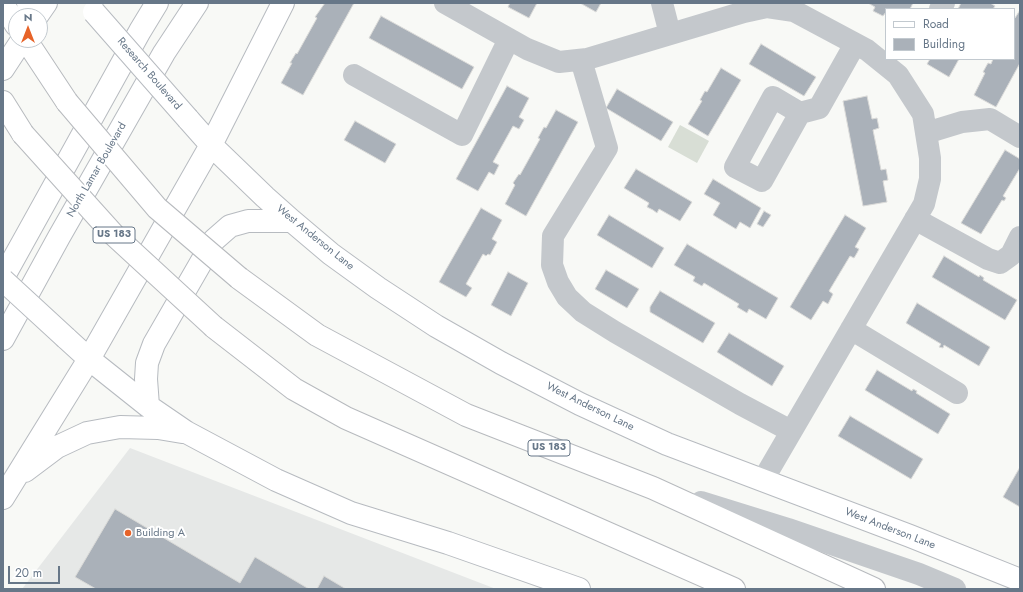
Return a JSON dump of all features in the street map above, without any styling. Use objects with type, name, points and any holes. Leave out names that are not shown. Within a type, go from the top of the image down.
[{"type":"main road","points":[[157,3],[140,31],[3,279],[89,359],[148,406],[186,432],[276,480],[350,513],[448,543],[579,589]]},
{"type":"main road","name":"North Lamar Boulevard","points":[[3,339],[59,237],[160,60],[197,3]]},
{"type":"main road","points":[[3,498],[89,359],[211,145],[283,3]]},
{"type":"main road","name":"Research Boulevard","points":[[92,8],[211,145]]},
{"type":"main road","points":[[3,70],[17,48]]},
{"type":"main road","name":"US 183","points":[[31,48],[67,102],[157,208],[238,278],[317,335],[466,415],[653,488],[874,589]]},
{"type":"main road","points":[[46,48],[67,102]]},
{"type":"main road","name":"US 183","points":[[3,102],[23,134],[114,235],[214,328],[294,389],[346,418],[734,589]]},
{"type":"main road","points":[[3,116],[23,134]]},
{"type":"main road","name":"West Anderson Lane","points":[[211,145],[292,222],[332,254],[378,288],[436,326],[501,363],[580,404],[667,444],[910,536],[1020,580]]},
{"type":"main road","points":[[148,406],[146,379],[147,363],[154,344],[214,240],[230,226],[248,221],[292,222]]},
{"type":"main road","points":[[16,477],[57,447],[87,433],[120,427],[158,428],[186,432]]},
{"type":"main road","points":[[659,556],[711,589]]},
{"type":"street","points":[[445,3],[509,39],[543,56],[560,62],[581,60],[744,12],[767,7],[782,6],[885,59]]},
{"type":"street","points":[[662,3],[670,34]]},
{"type":"street","points":[[354,75],[462,135],[509,39]]},
{"type":"street","points":[[800,113],[819,108],[855,44]]},
{"type":"street","points":[[581,60],[607,148],[553,236],[552,264],[558,282],[567,297],[583,312],[740,404],[792,431]]},
{"type":"street","points":[[763,480],[924,204],[930,179],[930,158],[923,114],[898,75],[895,64]]},
{"type":"street","points":[[926,133],[962,122],[990,119],[1020,137]]},
{"type":"street","points":[[915,219],[988,259],[1000,263],[1011,255],[1020,237]]},
{"type":"street","points":[[851,329],[957,393]]},
{"type":"street","points":[[653,488],[788,529],[919,574],[955,589]]},
{"type":"shaded area","points":[[680,125],[709,141],[697,163],[668,147]]},
{"type":"shaded area","points":[[130,448],[496,589],[22,589]]},
{"type":"building","points":[[325,3],[354,3],[303,95],[281,83],[292,63],[290,63],[296,53],[297,54],[317,18],[315,17]]},
{"type":"building","points":[[510,3],[537,3],[529,18],[508,7]]},
{"type":"building","points":[[580,3],[601,3],[596,12]]},
{"type":"building","points":[[868,3],[913,3],[910,8],[885,8],[885,13],[883,16],[873,11],[875,7]]},
{"type":"building","points":[[961,3],[990,3],[995,6],[994,8],[958,8]]},
{"type":"building","points":[[1020,10],[1020,63],[996,107],[974,95],[985,73],[983,72],[988,63],[991,64],[993,60],[1015,60],[1015,18]]},
{"type":"building","points":[[381,16],[474,67],[462,89],[369,38]]},
{"type":"building","points":[[761,44],[816,77],[804,96],[749,64]]},
{"type":"building","points":[[929,60],[958,60],[949,77],[927,64]]},
{"type":"building","points":[[721,68],[741,80],[708,136],[688,124],[702,101],[700,100],[705,91],[707,92]]},
{"type":"building","points":[[507,86],[529,98],[519,117],[524,120],[519,129],[513,126],[493,162],[499,165],[494,175],[489,172],[478,191],[456,179]]},
{"type":"building","points":[[617,89],[673,122],[661,141],[606,108]]},
{"type":"building","points":[[867,96],[872,119],[877,118],[879,128],[873,130],[881,170],[886,169],[888,180],[883,181],[887,202],[863,206],[843,101]]},
{"type":"building","points":[[556,110],[578,122],[526,216],[505,204],[515,185],[513,183],[519,174],[520,175],[540,139],[538,138],[544,127],[546,128]]},
{"type":"building","points":[[355,121],[396,144],[385,163],[344,140]]},
{"type":"building","points":[[1005,150],[1020,159],[1020,168],[1003,196],[1006,198],[1004,201],[1002,200],[981,234],[961,223]]},
{"type":"building","points":[[636,169],[692,202],[680,221],[659,209],[657,213],[647,207],[649,203],[624,188]]},
{"type":"building","points":[[713,179],[761,208],[750,228],[740,222],[736,229],[713,215],[720,203],[704,194]]},
{"type":"building","points":[[481,208],[502,220],[492,239],[497,242],[490,255],[488,254],[486,256],[483,254],[466,284],[472,288],[466,297],[439,282]]},
{"type":"building","points":[[764,211],[771,215],[763,227],[757,224]]},
{"type":"building","points":[[609,215],[664,248],[652,268],[597,235]]},
{"type":"building","points":[[845,215],[866,228],[855,247],[859,249],[857,253],[854,258],[850,256],[829,291],[833,294],[828,304],[823,301],[811,320],[790,307]]},
{"type":"building","points":[[687,244],[778,298],[766,319],[749,309],[747,313],[737,307],[739,304],[704,283],[702,286],[693,281],[695,277],[674,265]]},
{"type":"building","points":[[944,256],[979,277],[980,275],[984,278],[983,280],[1017,300],[1005,320],[932,277]]},
{"type":"building","points":[[606,270],[639,289],[627,308],[595,289]]},
{"type":"building","points":[[508,272],[528,283],[511,316],[491,305]]},
{"type":"building","points":[[660,291],[715,323],[703,343],[650,312],[650,307]]},
{"type":"building","points":[[917,303],[990,347],[979,366],[944,345],[943,348],[939,347],[941,344],[906,323]]},
{"type":"building","points":[[729,333],[784,366],[772,386],[717,352]]},
{"type":"building","points":[[877,370],[912,391],[913,389],[917,391],[916,393],[950,414],[938,434],[865,390]]},
{"type":"building","points":[[850,416],[923,459],[911,479],[838,436]]},
{"type":"building","points":[[1020,467],[1020,507],[1003,497]]},
{"type":"building","name":"Building A","points":[[115,509],[240,583],[255,557],[309,589],[96,589],[75,577]]},
{"type":"building","points":[[324,576],[346,589],[317,589]]},
{"type":"place","name":"Building A","points":[[128,533]]}]
